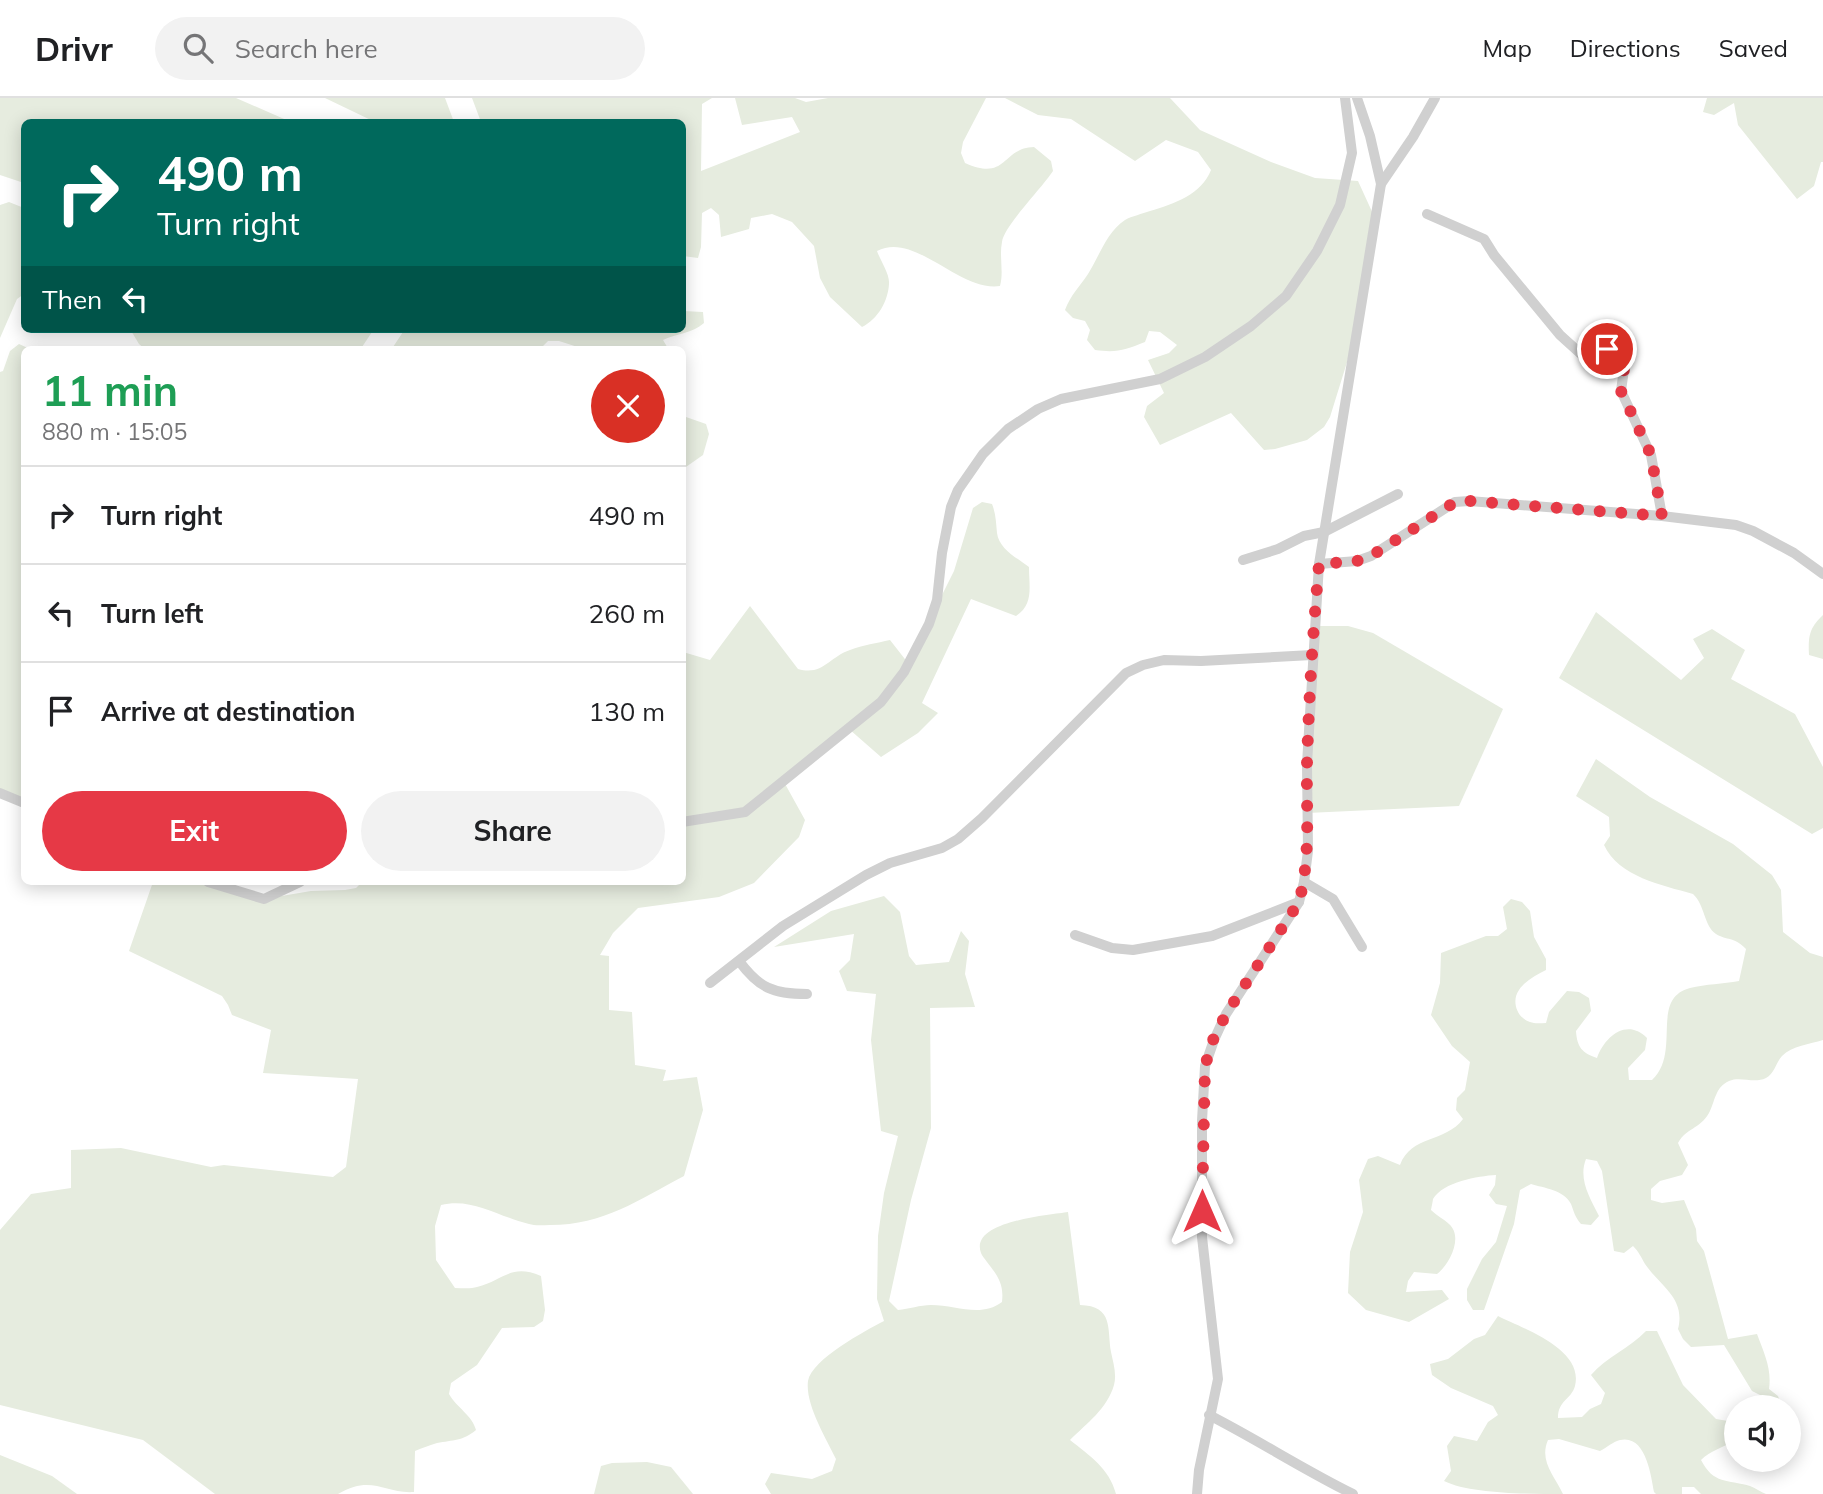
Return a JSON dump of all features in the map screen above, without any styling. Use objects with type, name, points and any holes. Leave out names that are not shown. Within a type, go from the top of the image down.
[{"type":"street","points":[[686,821],[746,812],[881,702],[904,672],[929,624],[937,600],[946,530],[958,490],[983,454],[1008,429],[1038,409],[1061,399],[1160,379],[1205,357],[1251,326],[1286,296],[1317,251],[1340,205],[1352,153],[1345,98]]},
{"type":"street","points":[[1197,1494],[1209,1415],[1218,1379],[1202,1237],[1205,1066],[1213,1040],[1226,1014],[1299,902],[1304,882],[1308,850],[1307,764],[1312,655],[1319,564],[1381,184],[1357,98]]},
{"type":"street","points":[[1381,184],[1413,137],[1435,98]]},
{"type":"street","points":[[1427,214],[1484,239],[1560,335],[1581,354],[1594,348],[1607,349],[1624,369],[1621,391],[1651,455],[1662,516]]},
{"type":"street","points":[[1243,560],[1278,549],[1304,536],[1324,532],[1356,518],[1398,494]]},
{"type":"street","points":[[1319,564],[1357,561],[1371,556],[1455,502],[1469,501],[1662,516],[1736,525],[1794,553],[1823,574]]},
{"type":"street","points":[[710,983],[783,926],[866,875],[890,863],[927,853],[958,839],[1126,673],[1164,660],[1201,661],[1312,655]]},
{"type":"street","points":[[0,793],[21,802]]},
{"type":"street","points":[[1304,882],[1334,899],[1362,947]]},
{"type":"street","points":[[218,885],[264,899],[294,885]]},
{"type":"street","points":[[1075,935],[1112,948],[1133,950],[1212,936],[1299,902]]},
{"type":"street","points":[[739,961],[760,985],[774,991],[807,994]]},
{"type":"street","points":[[1209,1415],[1353,1494]]},
{"type":"shaded area","points":[[0,98],[236,98],[284,119],[21,119],[21,182],[0,175]]},
{"type":"shaded area","points":[[325,98],[445,98],[453,119],[369,119]]},
{"type":"shaded area","points":[[472,98],[712,98],[702,104],[701,171],[800,132],[792,117],[742,125],[735,98],[795,98],[806,102],[828,98],[986,98],[963,142],[961,153],[965,163],[989,169],[997,167],[1023,149],[1034,147],[1051,161],[1053,171],[1004,235],[1000,286],[969,280],[906,249],[892,247],[877,251],[888,276],[888,290],[877,314],[862,327],[830,297],[820,278],[814,246],[792,222],[772,214],[751,218],[749,229],[721,237],[719,215],[711,208],[702,213],[698,258],[686,256],[686,119],[480,119]]},
{"type":"shaded area","points":[[1005,98],[1170,98],[1200,130],[1271,162],[1315,178],[1358,181],[1374,216],[1357,330],[1330,417],[1324,427],[1307,440],[1264,450],[1231,413],[1160,445],[1144,417],[1147,406],[1164,393],[1148,360],[1169,353],[1177,345],[1160,332],[1149,331],[1145,342],[1132,347],[1115,351],[1095,350],[1087,340],[1090,330],[1085,321],[1073,318],[1065,310],[1118,225],[1131,217],[1186,197],[1201,186],[1211,170],[1198,152],[1166,140],[1135,161],[1071,119],[1038,115]]},
{"type":"shaded area","points":[[1707,98],[1823,98],[1823,162],[1814,186],[1797,199],[1738,125],[1734,103],[1714,115],[1703,112]]},
{"type":"shaded area","points":[[9,202],[21,207],[21,296],[17,299],[0,338],[0,205]]},
{"type":"shaded area","points":[[686,311],[703,312],[704,323],[686,332]]},
{"type":"shaded area","points":[[132,333],[371,333],[363,346],[139,344]]},
{"type":"shaded area","points":[[402,333],[683,333],[663,340],[667,346],[575,346],[548,341],[543,346],[394,346]]},
{"type":"shaded area","points":[[19,344],[23,346],[21,346],[21,802],[0,793],[0,372],[3,371],[10,351]]},
{"type":"shaded area","points":[[686,417],[706,424],[709,434],[703,455],[686,467]]},
{"type":"shaded area","points":[[982,502],[992,504],[998,539],[1009,553],[1029,567],[1028,600],[1016,616],[971,599],[922,703],[938,713],[918,733],[881,757],[849,729],[784,782],[805,820],[799,837],[754,883],[719,897],[638,908],[613,933],[600,955],[609,956],[609,1010],[632,1012],[635,1065],[666,1070],[663,1081],[697,1077],[703,1110],[684,1176],[620,1210],[569,1224],[534,1225],[475,1206],[452,1203],[441,1205],[435,1226],[436,1260],[455,1288],[477,1287],[515,1272],[531,1272],[541,1276],[545,1310],[543,1321],[534,1327],[502,1328],[477,1365],[451,1383],[449,1394],[476,1430],[462,1438],[415,1451],[414,1492],[369,1485],[350,1488],[338,1494],[215,1494],[143,1440],[0,1405],[0,1230],[31,1194],[71,1188],[71,1150],[121,1148],[211,1167],[224,1165],[333,1177],[346,1167],[358,1079],[263,1073],[271,1030],[232,1015],[222,996],[129,951],[152,885],[218,885],[264,899],[311,891],[345,890],[359,885],[686,885],[686,653],[710,660],[750,606],[798,669],[814,670],[850,650],[890,640],[908,663],[954,571],[973,508]]},
{"type":"shaded area","points":[[1596,612],[1681,680],[1704,658],[1693,639],[1712,629],[1745,650],[1731,679],[1795,714],[1823,767],[1823,828],[1812,834],[1559,678]]},
{"type":"shaded area","points":[[1823,615],[1823,659],[1809,655],[1809,638],[1812,629]]},
{"type":"shaded area","points":[[1314,626],[1348,626],[1373,633],[1503,709],[1459,806],[1307,813]]},
{"type":"shaded area","points":[[1596,759],[1650,797],[1733,844],[1772,875],[1781,890],[1783,932],[1810,953],[1823,957],[1823,1040],[1786,1053],[1766,1078],[1738,1079],[1724,1084],[1705,1119],[1678,1143],[1688,1165],[1682,1175],[1660,1181],[1651,1189],[1651,1200],[1662,1203],[1684,1200],[1696,1229],[1697,1241],[1704,1251],[1728,1339],[1757,1334],[1765,1354],[1769,1389],[1777,1395],[1760,1395],[1752,1391],[1724,1345],[1691,1347],[1678,1329],[1679,1318],[1675,1301],[1637,1250],[1633,1246],[1624,1253],[1614,1251],[1602,1171],[1597,1161],[1586,1159],[1583,1174],[1586,1188],[1599,1216],[1591,1225],[1581,1224],[1568,1199],[1559,1193],[1531,1184],[1520,1190],[1514,1224],[1484,1310],[1473,1310],[1467,1300],[1467,1289],[1482,1259],[1496,1242],[1507,1206],[1496,1204],[1489,1195],[1495,1185],[1496,1175],[1453,1184],[1433,1199],[1431,1210],[1453,1230],[1453,1250],[1437,1274],[1414,1272],[1408,1281],[1406,1292],[1442,1290],[1449,1299],[1409,1322],[1366,1310],[1348,1293],[1350,1252],[1363,1212],[1359,1180],[1368,1159],[1378,1156],[1400,1165],[1412,1149],[1456,1127],[1463,1119],[1456,1110],[1457,1098],[1465,1090],[1470,1062],[1452,1046],[1431,1015],[1440,983],[1441,953],[1486,936],[1498,936],[1507,929],[1503,907],[1511,899],[1522,902],[1530,911],[1534,937],[1546,959],[1546,970],[1519,990],[1516,1004],[1519,1013],[1530,1022],[1546,1023],[1549,1012],[1567,991],[1579,992],[1589,998],[1591,1011],[1576,1031],[1581,1049],[1588,1054],[1597,1058],[1605,1043],[1624,1030],[1639,1032],[1647,1038],[1645,1050],[1628,1068],[1629,1080],[1652,1080],[1661,1068],[1665,1055],[1668,1015],[1671,1003],[1678,994],[1690,988],[1739,981],[1746,949],[1738,942],[1712,930],[1693,894],[1642,878],[1620,865],[1604,845],[1610,836],[1609,817],[1576,796]]},
{"type":"shaded area","points":[[884,896],[900,912],[909,956],[916,965],[949,962],[961,931],[969,941],[965,974],[975,1007],[930,1008],[931,1128],[911,1200],[889,1301],[898,1310],[931,1305],[977,1310],[994,1307],[1002,1302],[1002,1290],[997,1276],[981,1253],[981,1242],[987,1234],[1013,1222],[1068,1212],[1080,1305],[1099,1310],[1107,1320],[1115,1377],[1107,1401],[1070,1440],[1104,1470],[1116,1494],[771,1494],[765,1484],[771,1473],[812,1479],[832,1471],[836,1459],[813,1410],[808,1381],[819,1364],[829,1355],[884,1321],[877,1299],[878,1236],[884,1193],[898,1136],[881,1131],[871,1040],[876,994],[847,991],[839,971],[850,960],[854,934],[774,947],[831,911]]},
{"type":"shaded area","points":[[1498,1316],[1550,1342],[1570,1361],[1575,1373],[1575,1386],[1560,1407],[1558,1418],[1582,1417],[1601,1404],[1605,1393],[1591,1375],[1646,1331],[1657,1331],[1683,1385],[1716,1419],[1724,1420],[1724,1446],[1701,1460],[1706,1468],[1722,1480],[1750,1486],[1766,1494],[1701,1494],[1694,1487],[1682,1487],[1682,1494],[1656,1494],[1646,1458],[1636,1443],[1629,1440],[1618,1441],[1600,1451],[1559,1439],[1548,1440],[1546,1461],[1563,1494],[1484,1491],[1444,1481],[1451,1471],[1447,1446],[1454,1436],[1477,1441],[1488,1422],[1498,1415],[1493,1406],[1451,1388],[1432,1375],[1430,1364],[1448,1359],[1474,1339],[1485,1335]]},
{"type":"shaded area","points":[[0,1455],[52,1476],[77,1494],[0,1494]]},
{"type":"shaded area","points":[[647,1462],[671,1467],[693,1494],[594,1494],[601,1466]]},
{"type":"route","points":[[1202,1211],[1205,1066],[1213,1040],[1226,1014],[1299,902],[1304,882],[1308,850],[1307,764],[1312,655],[1319,564],[1338,564],[1371,556],[1455,502],[1662,516],[1651,455],[1621,391],[1624,369],[1607,349]]}]
